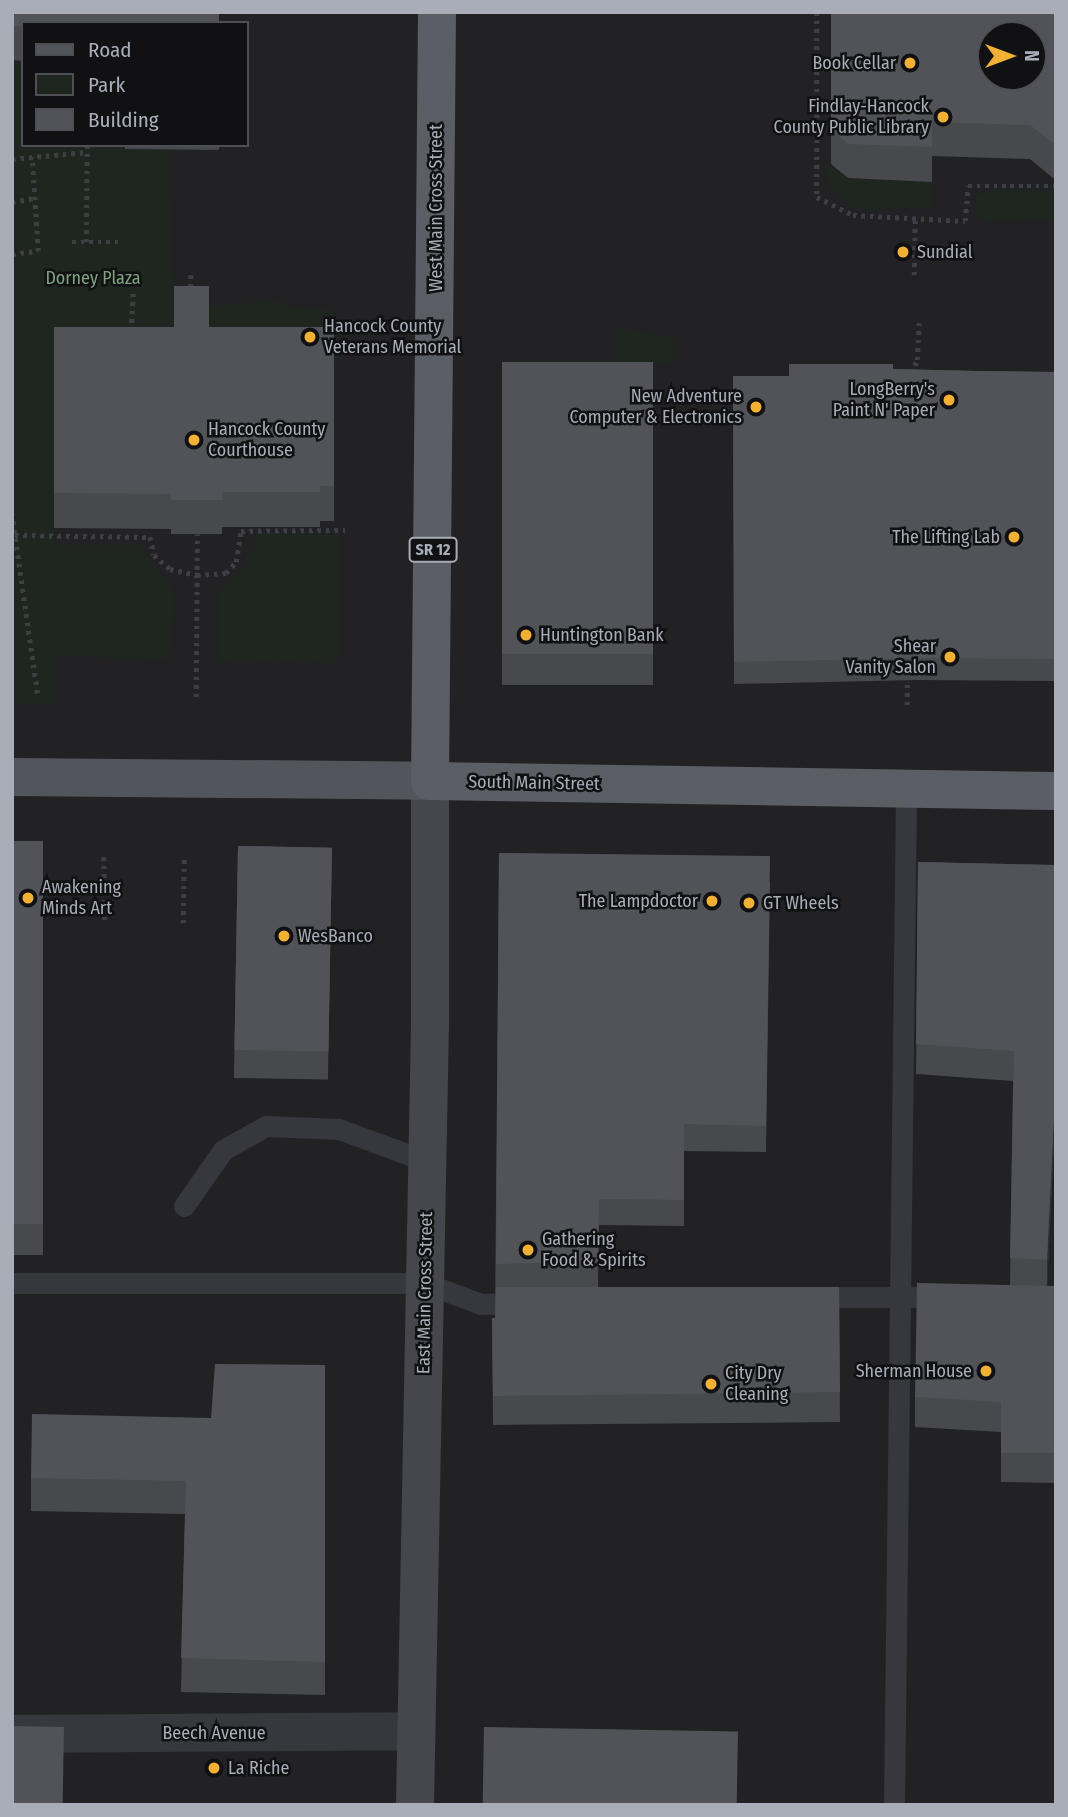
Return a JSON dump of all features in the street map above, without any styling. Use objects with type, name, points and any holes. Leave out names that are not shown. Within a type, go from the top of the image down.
[{"type":"highway","name":"West Main Cross Street","points":[[430,781],[438,12]]},
{"type":"highway","name":"South Main Street","points":[[430,781],[1056,791]]},
{"type":"main road","name":"South Main Street","points":[[12,777],[430,781]]},
{"type":"main road","name":"East Main Cross Street","points":[[415,1805],[428,1162],[430,781]]},
{"type":"street","name":"Beech Avenue","points":[[12,1734],[416,1731]]},
{"type":"lane","points":[[894,1805],[906,788]]},
{"type":"lane","points":[[184,1206],[223,1150],[266,1126],[339,1129],[428,1162]]},
{"type":"lane","points":[[12,1283],[425,1283],[481,1304],[537,1303]]},
{"type":"lane","points":[[788,1297],[900,1295],[965,1298]]},
{"type":"path","points":[[817,12],[817,197],[853,215],[915,221],[965,221],[968,186],[1056,186]]},
{"type":"path","points":[[86,242],[87,147]]},
{"type":"path","points":[[12,159],[87,152]]},
{"type":"path","points":[[12,254],[38,251],[32,157]]},
{"type":"path","points":[[12,202],[35,198]]},
{"type":"path","points":[[914,275],[915,221]]},
{"type":"path","points":[[72,242],[118,242]]},
{"type":"path","points":[[191,275],[191,295]]},
{"type":"path","points":[[131,341],[133,293]]},
{"type":"path","points":[[909,379],[917,360],[919,323]]},
{"type":"path","points":[[12,513],[38,695]]},
{"type":"path","points":[[15,536],[150,537],[153,555],[170,569],[197,575],[226,573],[236,562],[241,531],[345,530]]},
{"type":"path","points":[[196,697],[197,534]]},
{"type":"path","points":[[906,705],[907,664]]},
{"type":"path","points":[[104,857],[105,920]]},
{"type":"path","points":[[183,923],[184,858]]},
{"type":"shaded area","points":[[12,12],[1056,12],[1056,1805],[12,1805]]},
{"type":"green space","name":"Dorney Plaza","points":[[12,60],[21,61],[21,147],[170,149],[174,361],[54,362],[54,545],[141,545],[156,569],[171,582],[174,599],[170,660],[54,655],[54,705],[12,705]]},
{"type":"green space","points":[[825,164],[831,164],[848,178],[932,182],[932,208],[858,210],[829,187]]},
{"type":"green space","points":[[994,190],[1055,191],[1056,220],[983,221],[976,215],[976,195]]},
{"type":"green space","points":[[280,300],[286,307],[330,309],[337,317],[338,363],[209,362],[203,310],[210,306]]},
{"type":"green space","points":[[617,327],[674,339],[674,363],[615,364]]},
{"type":"green space","points":[[255,534],[340,535],[339,655],[330,663],[218,662],[219,593],[225,583],[245,568],[248,551],[254,548]]},
{"type":"building","points":[[12,12],[219,12],[219,21],[21,21],[21,26],[12,26]]},
{"type":"building","name":"Findlay-Hancock County Public Library","points":[[831,12],[1056,12],[1056,143],[1030,125],[932,122],[932,147],[848,144],[831,129]]},
{"type":"building","name":"Hancock County Courthouse","points":[[174,286],[209,286],[209,327],[334,327],[334,486],[320,486],[320,492],[222,492],[222,500],[171,500],[171,494],[54,493],[54,327],[174,327]]},
{"type":"building","points":[[502,362],[653,362],[653,654],[502,654]]},
{"type":"building","points":[[789,364],[893,364],[893,369],[1056,372],[1056,659],[917,658],[734,662],[733,376],[789,376]]},
{"type":"building","points":[[12,841],[43,841],[43,1224],[12,1224]]},
{"type":"building","name":"WesBanco","points":[[238,846],[332,848],[328,1052],[234,1050]]},
{"type":"building","points":[[499,853],[770,856],[766,1126],[684,1124],[684,1200],[599,1199],[598,1262],[496,1264]]},
{"type":"building","points":[[918,862],[1056,865],[1056,1073],[1047,1260],[1010,1258],[1014,1051],[916,1044]]},
{"type":"building","name":"Sherman House","points":[[917,1283],[1056,1286],[1056,1453],[1001,1453],[1001,1402],[915,1397]]},
{"type":"building","points":[[496,1287],[839,1287],[840,1392],[493,1396],[492,1318],[495,1318]]},
{"type":"building","points":[[215,1364],[325,1365],[325,1662],[181,1658],[186,1481],[31,1478],[32,1414],[211,1418]]},
{"type":"building","points":[[12,1726],[64,1727],[63,1805],[12,1805]]},
{"type":"building","points":[[484,1727],[738,1731],[737,1805],[483,1805]]},
{"type":"place","name":"Book Cellar","points":[[910,63]]},
{"type":"place","name":"Findlay-Hancock County Public Library","points":[[943,117]]},
{"type":"place","name":"Sundial","points":[[903,252]]},
{"type":"place","name":"Hancock County Veterans Memorial","points":[[310,337]]},
{"type":"place","name":"LongBerry's Paint N' Paper","points":[[949,400]]},
{"type":"place","name":"New Adventure Computer & Electronics","points":[[756,407]]},
{"type":"place","name":"Hancock County Courthouse","points":[[194,440]]},
{"type":"place","name":"The Lifting Lab","points":[[1014,537]]},
{"type":"place","name":"Huntington Bank","points":[[526,635]]},
{"type":"place","name":"Shear Vanity Salon","points":[[950,657]]},
{"type":"place","name":"Awakening Minds Art","points":[[28,898]]},
{"type":"place","name":"The Lampdoctor","points":[[712,901]]},
{"type":"place","name":"GT Wheels","points":[[749,903]]},
{"type":"place","name":"WesBanco","points":[[284,936]]},
{"type":"place","name":"Gathering Food & Spirits","points":[[528,1250]]},
{"type":"place","name":"Sherman House","points":[[986,1371]]},
{"type":"place","name":"City Dry Cleaning","points":[[711,1384]]},
{"type":"place","name":"La Riche","points":[[214,1768]]}]
